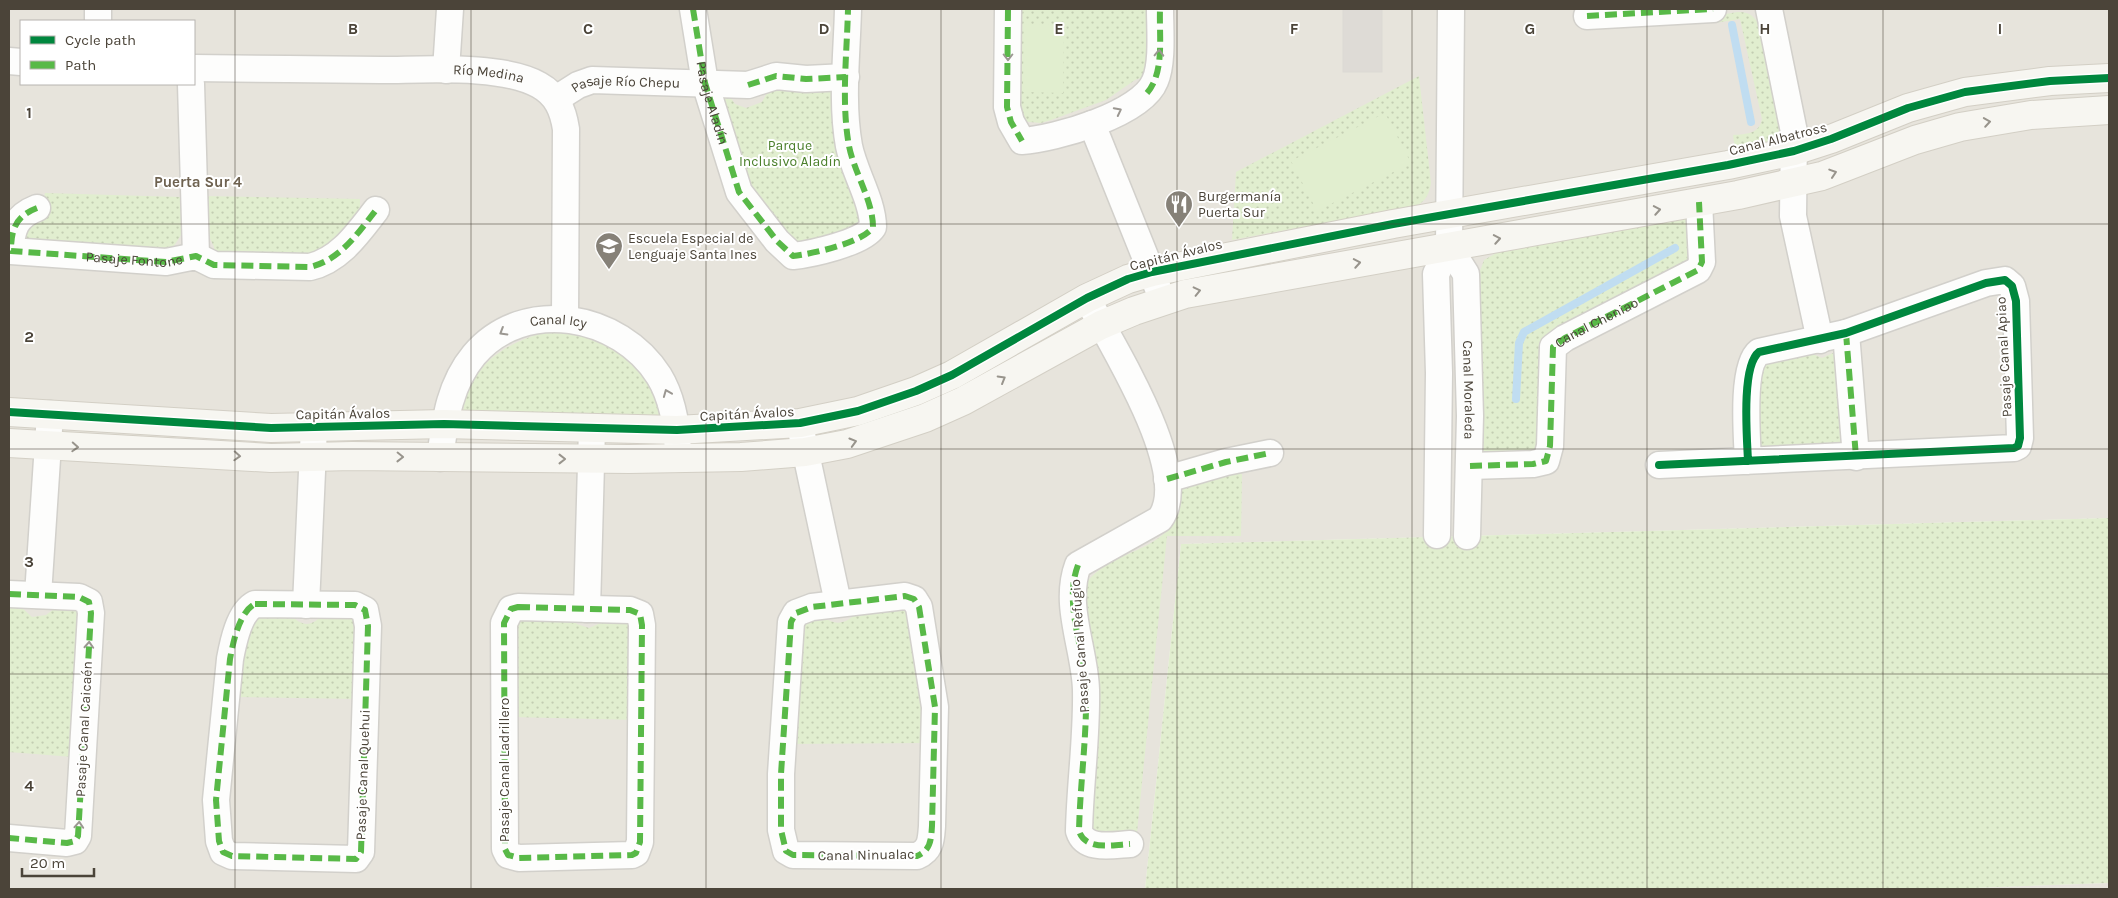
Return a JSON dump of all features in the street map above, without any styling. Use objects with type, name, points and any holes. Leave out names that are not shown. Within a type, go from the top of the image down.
[{"type":"street","points":[[446,70],[450,9]]},
{"type":"street","name":"Pasaje Aladín","points":[[693,9],[705,83],[742,198],[776,241],[793,256],[809,254],[862,237],[873,227],[869,206],[858,179],[850,147],[846,77],[848,9]]},
{"type":"street","points":[[1008,9],[1007,107],[1011,122],[1022,141],[1038,140],[1092,124],[1134,103],[1153,86],[1158,73],[1160,9]]},
{"type":"street","points":[[1437,536],[1439,373],[1436,274],[1449,247],[1451,9]]},
{"type":"street","points":[[1587,16],[1714,9]]},
{"type":"street","points":[[1769,9],[1794,132],[1793,216],[1820,340]]},
{"type":"street","name":"Río Medina","points":[[195,68],[446,70],[510,75],[526,79],[549,91],[556,100],[564,117],[566,129],[565,319]]},
{"type":"street","name":"Pasaje Río Chepu","points":[[556,100],[578,85],[592,80],[748,85],[776,76],[806,79],[846,77]]},
{"type":"street","name":"Canal Albatross","points":[[1449,214],[1728,165],[1794,151],[1831,139],[1908,108],[1965,92],[2050,81],[2109,78]]},
{"type":"street","points":[[191,85],[196,256]]},
{"type":"street","points":[[9,443],[271,458],[591,459],[741,457],[805,452],[847,444],[886,432],[938,412],[980,392],[1101,325],[1163,301],[1225,285],[1449,247],[1793,183],[1841,170],[1915,140],[1960,127],[2031,115],[2109,110]]},
{"type":"street","points":[[1092,124],[1163,301]]},
{"type":"street","name":"Canal Cheniao","points":[[1470,466],[1533,464],[1546,461],[1550,446],[1553,346],[1565,338],[1698,270],[1702,262],[1699,202]]},
{"type":"street","name":"Pasaje Fontone","points":[[37,208],[26,212],[16,222],[12,234],[11,251],[166,262],[196,256],[214,265],[310,267],[322,265],[352,241],[376,210]]},
{"type":"street","name":"Capitán Ávalos","points":[[9,412],[271,428],[444,424],[677,430],[800,423],[858,411],[916,391],[952,375],[1087,298],[1128,279],[1152,272],[1449,214]]},
{"type":"street","name":"Canal Moraleda","points":[[1449,247],[1466,274],[1470,369],[1470,466],[1467,536]]},
{"type":"street","name":"Pasaje Canal Apiao","points":[[1659,465],[1856,457],[2010,449],[2018,446],[2020,438],[2014,290],[2009,282],[2005,280],[1986,283],[1846,333],[1820,340],[1763,350],[1753,359],[1747,407],[1748,461]]},
{"type":"street","name":"Pasaje Canal Refugio","points":[[1087,298],[1154,427],[1163,455],[1167,479],[1167,503],[1165,512],[1160,519],[1078,565],[1075,572],[1075,620],[1086,688],[1079,834],[1090,844],[1130,844]]},
{"type":"street","name":"Canal Icy","points":[[440,458],[444,424],[453,390],[468,362],[481,347],[502,332],[524,323],[565,319],[602,328],[634,347],[659,377],[668,394],[677,430],[678,458]]},
{"type":"street","points":[[1846,333],[1856,457]]},
{"type":"street","points":[[38,595],[50,414]]},
{"type":"street","points":[[800,423],[838,602]]},
{"type":"street","points":[[306,605],[314,427]]},
{"type":"street","points":[[587,609],[592,428]]},
{"type":"street","points":[[1167,479],[1226,462],[1270,454]]},
{"type":"street","name":"Pasaje Canal Caicaén","points":[[9,594],[79,597],[85,598],[91,606],[79,832],[75,841],[72,842],[9,838]]},
{"type":"street","name":"Canal Ninualac","points":[[905,596],[914,599],[919,607],[935,707],[931,840],[925,853],[917,856],[793,855],[786,851],[782,842],[781,774],[791,622],[796,613],[805,608],[838,602],[905,596]]},
{"type":"street","name":"Pasaje Canal Quehui","points":[[306,605],[354,606],[363,608],[367,613],[361,852],[359,857],[351,860],[232,856],[223,852],[218,841],[216,800],[232,645],[245,616],[252,606],[306,605]]},
{"type":"street","name":"Pasaje Canal Ladrillero","points":[[518,607],[587,609],[636,611],[642,619],[639,848],[636,853],[626,856],[513,857],[504,850],[503,842],[506,615],[511,609],[518,607]]},
{"type":"shaded area","points":[[9,9],[2109,9],[2109,518],[1181,544],[1145,889],[9,889]]},
{"type":"shaded area","points":[[2109,883],[2109,889],[1946,889]]},
{"type":"green space","points":[[1016,9],[1153,9],[1146,76],[1135,80],[1106,100],[1051,120],[1041,123],[1019,121]]},
{"type":"green space","points":[[1738,12],[1751,15],[1760,26],[1781,127],[1768,142],[1735,150],[1733,135],[1752,132],[1758,128],[1762,119],[1740,19],[1715,23],[1713,16]]},
{"type":"green space","points":[[1024,24],[1064,25],[1063,93],[1023,92]]},
{"type":"green space","points":[[1419,76],[1431,183],[1428,194],[1422,202],[1416,206],[1232,240],[1236,172]]},
{"type":"green space","name":"Parque Inclusivo Aladín","points":[[831,84],[864,223],[799,247],[749,194],[722,95],[728,94],[735,104],[746,108],[762,102],[769,89]]},
{"type":"green space","points":[[1385,113],[1411,163],[1317,211],[1291,161]]},
{"type":"green space","points":[[45,193],[181,197],[184,215],[182,234],[167,254],[25,245],[24,227],[41,210]]},
{"type":"green space","points":[[204,196],[360,199],[360,219],[323,257],[214,255],[214,247],[207,232]]},
{"type":"green space","points":[[1690,218],[1698,257],[1559,334],[1540,453],[1487,455],[1483,451],[1480,271],[1484,260],[1498,252]]},
{"type":"green space","points":[[567,331],[578,333],[594,338],[621,354],[642,375],[658,402],[664,417],[463,412],[473,382],[481,369],[492,358],[517,342],[547,332]]},
{"type":"green space","points":[[1806,351],[1822,358],[1833,353],[1840,359],[1845,444],[1761,452],[1753,401],[1760,363]]},
{"type":"green space","points":[[1238,467],[1242,475],[1241,536],[1167,536],[1137,832],[1101,838],[1089,833],[1083,587],[1103,567],[1148,545],[1169,529],[1175,519],[1184,486]]},
{"type":"green space","points":[[2109,518],[2109,883],[1946,889],[1145,889],[1181,544]]},
{"type":"green space","points":[[9,601],[21,607],[32,617],[46,615],[59,605],[78,609],[73,757],[9,752]]},
{"type":"green space","points":[[912,609],[926,743],[790,744],[801,624],[824,617],[836,623],[849,620],[856,613]]},
{"type":"green space","points":[[291,615],[301,623],[309,624],[320,617],[359,615],[357,699],[234,697],[250,616]]},
{"type":"green space","points":[[519,617],[573,619],[577,624],[589,628],[603,622],[630,619],[636,720],[513,717],[514,627]]},
{"type":"building","points":[[1343,9],[1382,9],[1382,72],[1343,72]]},
{"type":"waterway","points":[[1732,25],[1751,122]]},
{"type":"waterway","points":[[1516,399],[1519,343],[1524,332],[1675,248]]},
{"type":"marked path","points":[[693,9],[705,83],[739,192],[777,241],[793,256],[848,243],[867,233],[873,227],[867,197],[851,156],[845,112],[848,9]]},
{"type":"marked path","points":[[1008,9],[1007,107],[1011,122],[1022,141]]},
{"type":"marked path","points":[[1147,93],[1153,84],[1159,64],[1160,9]]},
{"type":"marked path","points":[[1587,16],[1713,9]]},
{"type":"marked path","points":[[748,85],[776,76],[806,79],[846,77]]},
{"type":"marked path","points":[[1470,466],[1533,464],[1546,461],[1550,446],[1553,347],[1565,338],[1698,270],[1702,262],[1699,202]]},
{"type":"marked path","points":[[37,208],[24,215],[16,224],[12,236],[11,251],[166,262],[196,256],[214,265],[310,267],[330,258],[348,245],[376,210]]},
{"type":"marked path","points":[[1846,333],[1856,457]]},
{"type":"marked path","points":[[1167,479],[1226,462],[1270,453]]},
{"type":"marked path","points":[[1078,565],[1074,580],[1073,596],[1086,690],[1079,831],[1087,842],[1093,844],[1108,846],[1130,844]]},
{"type":"marked path","points":[[9,594],[79,597],[89,602],[91,613],[78,836],[75,841],[67,843],[9,838]]},
{"type":"marked path","points":[[905,596],[914,599],[919,607],[935,707],[932,826],[928,848],[917,856],[793,855],[786,851],[781,830],[781,774],[791,622],[796,613],[812,607],[905,596]]},
{"type":"marked path","points":[[255,604],[355,605],[365,610],[368,626],[361,852],[356,859],[232,856],[223,852],[219,841],[216,800],[230,659],[241,621],[249,608],[255,604]]},
{"type":"marked path","points":[[518,607],[630,610],[640,614],[642,625],[640,842],[636,853],[632,855],[519,858],[508,855],[505,849],[504,623],[511,609],[518,607]]},
{"type":"cycle path","points":[[9,412],[271,428],[444,424],[677,430],[800,423],[858,411],[916,391],[952,375],[1087,298],[1128,279],[1152,272],[1393,224],[1728,165],[1794,151],[1831,139],[1908,108],[1965,92],[2050,81],[2109,78]]},
{"type":"cycle path","points":[[1659,465],[2014,448],[2018,446],[2020,438],[2016,301],[2012,286],[2005,280],[1986,283],[1846,333],[1759,352],[1753,360],[1747,387],[1746,420],[1747,450],[1748,461]]},
{"type":"place","name":"Burgermanía Puerta Sur","points":[[1179,228]]},
{"type":"place","name":"Escuela Especial de Lenguaje Santa Ines","points":[[609,270]]},
{"type":"district","name":"Puerta Sur 4","points":[[198,182]]}]
